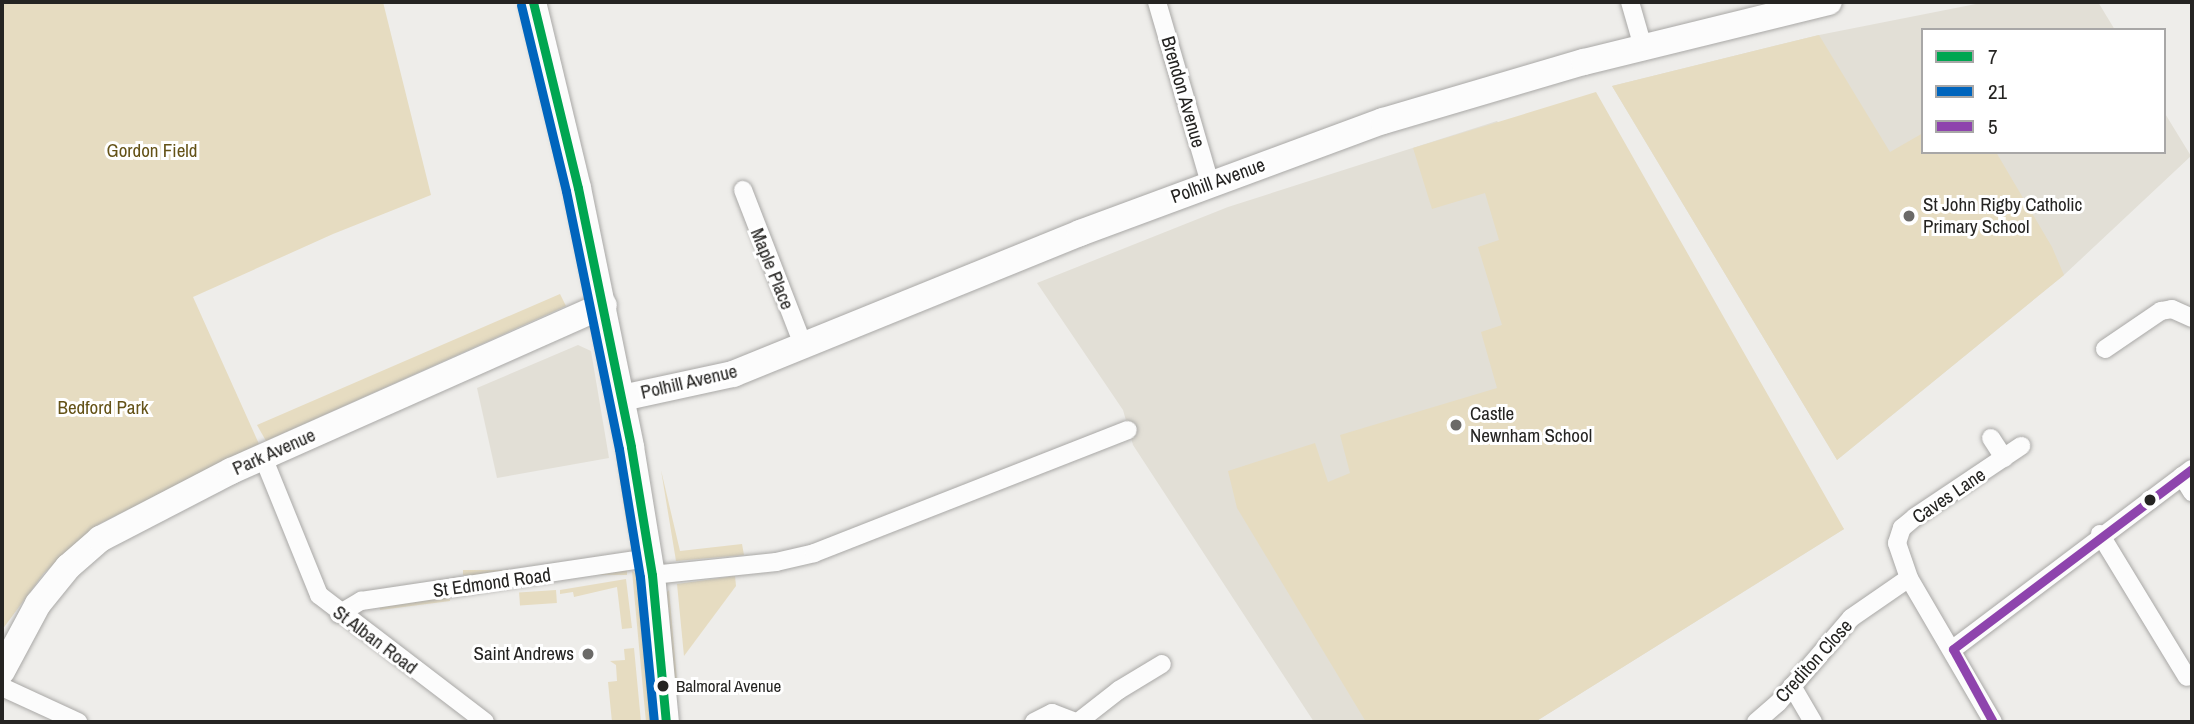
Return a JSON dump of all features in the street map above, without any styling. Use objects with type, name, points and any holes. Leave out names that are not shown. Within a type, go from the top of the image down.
[{"type":"street","points":[[533,2],[604,305],[622,398],[650,567],[666,722]]},
{"type":"street","name":"Brendon Avenue","points":[[1157,2],[1210,183]]},
{"type":"street","points":[[1630,2],[1643,47]]},
{"type":"street","name":"Polhill Avenue","points":[[622,398],[733,374],[1210,183],[1383,121],[1643,47],[1829,2]]},
{"type":"street","name":"Maple Place","points":[[743,190],[804,346]]},
{"type":"street","name":"Park Avenue","points":[[2,671],[38,604],[100,539],[140,515],[263,457],[604,305]]},
{"type":"street","points":[[2105,349],[2161,311],[2172,309],[2192,318]]},
{"type":"street","points":[[650,567],[776,562],[814,553],[1128,430]]},
{"type":"street","name":"Caves Lane","points":[[1991,438],[2004,458]]},
{"type":"street","name":"Caves Lane","points":[[1993,722],[1953,649],[1909,578],[1897,543],[1902,528],[2021,446]]},
{"type":"street","name":"St Alban Road","points":[[263,457],[313,585],[339,614],[485,722]]},
{"type":"street","points":[[1953,649],[2100,534],[2187,472],[2192,492]]},
{"type":"street","points":[[2100,534],[2187,677]]},
{"type":"street","name":"St Edmond Road","points":[[339,614],[361,601],[650,567]]},
{"type":"street","name":"Crediton Close","points":[[1756,722],[1792,686],[1851,618],[1909,578]]},
{"type":"street","points":[[1034,722],[1052,713],[1077,722],[1119,690],[1163,664]]},
{"type":"street","points":[[1792,686],[1813,722]]},
{"type":"street","points":[[2,687],[78,722]]},
{"type":"shaded area","name":"St John Rigby Catholic Primary School","points":[[1986,2],[2098,2],[2114,28],[1921,28],[1921,154],[2166,154],[2166,115],[2191,156],[2064,275],[1837,460],[1612,86],[1819,35]]},
{"type":"shaded area","name":"Castle Newnham School","points":[[1497,121],[1844,529],[1535,722],[1314,722],[1133,445],[1123,410],[1037,283],[1228,207]]},
{"type":"shaded area","points":[[578,345],[591,351],[609,458],[497,478],[477,388]]},
{"type":"green space","name":"Gordon Field","points":[[2,2],[383,2],[431,195],[333,234],[193,297],[259,444],[97,525],[44,573],[2,630]]},
{"type":"green space","name":"St John Rigby Catholic Primary School","points":[[1819,35],[1890,152],[1921,134],[1921,154],[1997,154],[2052,247],[2064,275],[1837,460],[1612,86]]},
{"type":"green space","name":"Castle Newnham School","points":[[1596,92],[1844,529],[1535,722],[1366,722],[1237,508],[1228,471],[1315,443],[1328,482],[1350,473],[1340,435],[1497,388],[1481,332],[1502,325],[1478,247],[1499,240],[1485,193],[1432,209],[1413,148]]},
{"type":"green space","points":[[560,294],[566,306],[266,441],[257,425]]},
{"type":"green space","points":[[621,456],[633,532],[628,533],[616,457]]},
{"type":"green space","points":[[661,470],[680,551],[742,544],[744,555],[676,561]]},
{"type":"green space","points":[[463,570],[627,570],[627,575],[463,575]]},
{"type":"green space","points":[[632,571],[641,577],[645,591],[640,599],[650,722],[646,722]]},
{"type":"green space","points":[[735,576],[736,586],[684,656],[677,584]]},
{"type":"green space","points":[[626,579],[632,628],[622,629],[617,587],[574,597],[573,592],[560,594],[560,590]]},
{"type":"green space","points":[[556,590],[557,603],[520,606],[519,593]]},
{"type":"green space","points":[[669,590],[677,680],[672,681],[667,592]]},
{"type":"green space","points":[[449,595],[450,601],[380,610],[379,605]]},
{"type":"green space","points":[[634,648],[641,722],[612,722],[608,682],[617,681],[616,665],[610,661],[625,660],[624,649]]},
{"type":"transit line","name":"7","points":[[533,2],[578,188],[631,447],[652,575],[666,722]]},
{"type":"transit line","name":"21","points":[[521,5],[566,191],[619,449],[640,577],[654,722]]},
{"type":"transit line","name":"5","points":[[1993,722],[1953,649],[2192,469]]},
{"type":"place","name":"St John Rigby Catholic Primary School","points":[[1909,216]]},
{"type":"place","name":"Castle Newnham School","points":[[1456,425]]},
{"type":"place","name":"Saint Andrews","points":[[588,654]]},
{"type":"place","name":"Balmoral Avenue","points":[[663,686]]},
{"type":"park label","name":"Bedford Park","points":[[103,408]]}]
